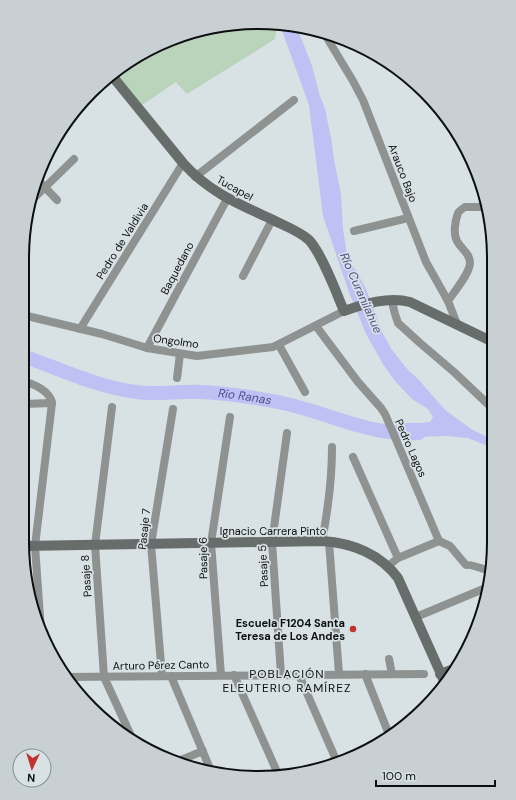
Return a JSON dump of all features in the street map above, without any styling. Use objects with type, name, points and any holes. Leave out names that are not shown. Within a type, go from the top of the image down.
[{"type":"street","name":"Arauco Bajo","points":[[328,40],[363,100],[426,262],[448,301],[457,324]]},
{"type":"street","name":"Tucapel","points":[[115,79],[195,177],[227,199],[304,236],[314,247],[347,310]]},
{"type":"street","points":[[195,177],[294,100]]},
{"type":"street","points":[[38,194],[74,159]]},
{"type":"street","name":"Pedro de Valdivia","points":[[80,329],[183,164]]},
{"type":"street","points":[[41,183],[57,200]]},
{"type":"street","name":"Baquedano","points":[[147,348],[227,199]]},
{"type":"street","points":[[448,301],[468,270],[470,262],[467,254],[457,242],[455,236],[458,212],[464,206],[481,207]]},
{"type":"street","points":[[354,231],[408,218]]},
{"type":"street","points":[[243,276],[272,220]]},
{"type":"street","points":[[394,300],[393,306],[398,323],[487,403]]},
{"type":"street","points":[[347,310],[384,301],[394,300],[410,302],[487,339]]},
{"type":"street","name":"Ongolmo","points":[[29,317],[80,329],[147,348],[180,354],[206,356],[279,345],[347,310]]},
{"type":"street","name":"Pedro Lagos","points":[[316,326],[358,382],[381,408],[398,442],[439,541]]},
{"type":"street","points":[[279,345],[305,392]]},
{"type":"street","points":[[177,378],[180,354]]},
{"type":"street","points":[[29,383],[51,397],[52,403],[35,546],[40,611]]},
{"type":"street","points":[[29,404],[52,403]]},
{"type":"street","name":"Pasaje 8","points":[[112,407],[95,545],[104,677],[128,730]]},
{"type":"street","name":"Pasaje 7","points":[[174,410],[151,544],[166,676],[209,766]]},
{"type":"street","name":"Pasaje 6","points":[[221,675],[211,543],[230,417]]},
{"type":"street","name":"Pasaje 5","points":[[281,675],[272,542],[288,433]]},
{"type":"street","points":[[332,447],[332,471],[325,542],[339,674]]},
{"type":"street","points":[[353,457],[398,558]]},
{"type":"street","points":[[388,566],[398,558],[439,541],[450,546],[466,565],[470,564],[485,570]]},
{"type":"street","name":"Ignacio Carrera Pinto","points":[[29,546],[325,542],[344,544],[359,548],[372,554],[388,566],[398,578],[443,677]]},
{"type":"street","points":[[416,617],[482,589]]},
{"type":"street","points":[[390,658],[392,674]]},
{"type":"street","points":[[365,674],[387,730]]},
{"type":"street","name":"Arturo Pérez Canto","points":[[73,677],[424,674]]},
{"type":"street","points":[[234,675],[276,771]]},
{"type":"street","points":[[299,675],[336,758]]},
{"type":"street","points":[[184,759],[203,751]]},
{"type":"green space","points":[[243,29],[277,29],[275,39],[187,94],[176,82],[142,105],[119,76],[144,60],[170,46],[213,33]]},
{"type":"water","name":"Río Curanilahue","points":[[282,30],[299,32],[312,66],[325,109],[332,143],[341,194],[343,229],[347,255],[366,289],[383,334],[392,350],[408,370],[418,379],[445,410],[471,429],[487,437],[487,446],[468,438],[448,436],[403,437],[397,423],[430,422],[433,417],[428,409],[412,399],[395,381],[383,364],[366,334],[349,292],[323,216],[309,105]]},
{"type":"waterway","name":"Río Ranas","points":[[29,358],[93,382],[121,390],[152,393],[192,392],[229,394],[296,406],[383,431],[419,433]]},
{"type":"place","name":"Escuela F1204 Santa Teresa de Los Andes","points":[[353,629]]},
{"type":"district","name":"POBLACIÓN ELEUTERIO RAMÍREZ","points":[[287,681]]}]
